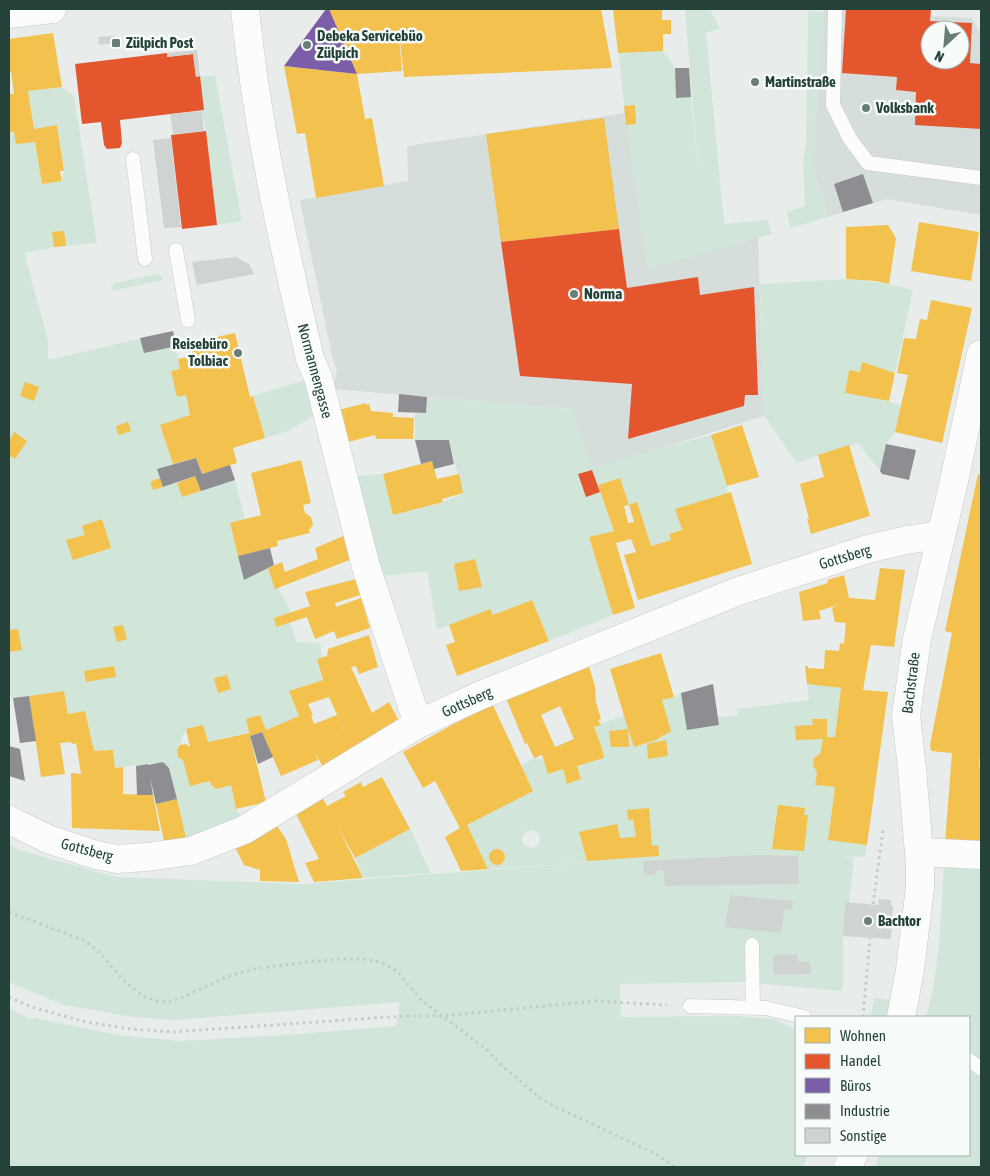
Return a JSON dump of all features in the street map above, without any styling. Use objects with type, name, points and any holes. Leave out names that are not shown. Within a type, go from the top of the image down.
[{"type":"street","points":[[9,14],[52,9]]},
{"type":"street","name":"Normannengasse","points":[[245,9],[250,52],[278,218],[310,358],[318,377],[366,567],[418,724]]},
{"type":"street","name":"Bachstraße","points":[[902,1016],[920,887],[919,852],[906,715],[917,639],[942,535],[981,354]]},
{"type":"street","name":"Gottsberg","points":[[9,820],[48,839],[96,855],[117,858],[147,857],[191,851],[244,830],[418,724],[480,695],[736,592],[868,549],[906,540],[942,535]]},
{"type":"street","points":[[919,852],[981,855]]},
{"type":"lane","points":[[835,9],[833,105],[850,139],[868,163],[981,178]]},
{"type":"lane","points":[[133,159],[145,259]]},
{"type":"lane","points":[[176,250],[188,320]]},
{"type":"lane","points":[[752,945],[753,1008]]},
{"type":"lane","points":[[690,1006],[753,1008],[774,1010],[800,1016]]},
{"type":"lane","points":[[970,1061],[981,1069]]},
{"type":"path","points":[[9,912],[85,941],[98,951],[126,983],[143,996],[156,1001],[169,1002],[229,976],[257,968],[337,959],[366,958],[383,963],[397,971],[421,1000],[487,1050],[498,1063],[540,1098],[656,1154],[675,1167]]},
{"type":"path","points":[[863,1016],[870,938]]},
{"type":"path","points":[[9,997],[32,1007],[86,1022],[131,1029],[172,1032],[403,1016],[442,1016],[595,1000],[690,1006]]},
{"type":"shaded area","name":"Volksbank","points":[[824,9],[931,9],[931,16],[972,18],[981,34],[981,215],[887,199],[828,217],[811,161]]},
{"type":"shaded area","points":[[625,113],[626,125],[629,125],[649,268],[758,238],[764,416],[592,470],[571,409],[333,389],[337,370],[333,360],[301,200],[408,181],[407,146]]},
{"type":"green space","points":[[685,9],[710,9],[720,29],[706,32],[724,224],[768,220],[772,234],[648,269],[625,113],[618,47],[663,51],[675,68],[676,97],[691,97],[698,169]]},
{"type":"green space","points":[[808,11],[824,12],[811,161],[828,217],[790,228],[787,212],[805,206],[803,163],[806,144]]},
{"type":"green space","points":[[200,76],[215,76],[242,221],[217,225],[202,111]]},
{"type":"green space","points":[[62,87],[74,96],[97,243],[54,247],[24,253],[48,339],[48,360],[173,331],[190,415],[160,425],[173,464],[157,469],[160,478],[150,482],[153,490],[177,483],[182,497],[235,480],[245,520],[230,524],[244,579],[268,568],[291,612],[274,618],[276,627],[290,622],[297,642],[320,643],[322,658],[317,659],[322,680],[289,691],[299,716],[266,730],[260,715],[246,719],[249,732],[208,742],[203,725],[186,729],[177,750],[183,760],[210,781],[211,785],[219,788],[231,785],[236,809],[243,819],[186,838],[169,768],[163,762],[115,768],[113,750],[94,751],[85,711],[68,714],[64,691],[13,698],[9,695],[9,133],[14,133],[35,142],[42,184],[62,181],[64,170],[57,125],[34,129],[28,91]]},
{"type":"green space","points":[[158,274],[163,280],[112,291],[111,287],[115,283]]},
{"type":"green space","points":[[846,279],[889,284],[913,290],[895,373],[862,362],[860,372],[849,370],[846,393],[889,401],[901,406],[895,432],[886,444],[880,471],[858,443],[797,463],[764,416],[760,284]]},
{"type":"green space","points":[[309,379],[316,414],[289,431],[265,438],[253,396]]},
{"type":"green space","points":[[427,397],[571,409],[592,467],[711,435],[727,486],[727,493],[675,509],[682,530],[669,534],[671,540],[651,546],[637,503],[629,505],[620,478],[598,485],[614,531],[589,537],[613,615],[549,641],[532,600],[493,615],[490,609],[437,630],[427,571],[382,576],[356,476],[383,474],[393,515],[443,502],[463,494],[449,440],[415,440],[415,413],[426,413]]},
{"type":"green space","points":[[807,684],[841,688],[835,737],[823,739],[820,754],[814,758],[813,766],[817,772],[815,785],[835,787],[828,840],[867,845],[865,857],[839,856],[854,858],[849,903],[845,903],[843,991],[744,982],[620,984],[621,1017],[734,1016],[774,1019],[795,1030],[795,1156],[808,1156],[803,1167],[9,1167],[9,1008],[29,1019],[35,1018],[118,1035],[179,1041],[396,1026],[400,1002],[174,1020],[133,1017],[64,1005],[9,982],[9,844],[19,850],[116,877],[302,884],[606,861],[488,869],[467,825],[532,791],[521,766],[534,758],[543,759],[548,774],[563,769],[567,784],[581,779],[577,766],[604,758],[594,727],[624,715],[634,747],[656,740],[671,731],[662,700],[681,693],[688,730],[718,725],[718,717],[738,716],[737,709],[809,700]],"holes":[[[533,830],[539,834],[540,841],[536,847],[531,848],[524,845],[522,838],[526,832]]]},
{"type":"green space","points":[[410,829],[431,873],[363,878],[355,858]]},
{"type":"green space","points":[[944,863],[981,865],[981,1167],[875,1167],[879,1156],[970,1156],[970,1016],[926,1016],[937,961]]},
{"type":"green space","points":[[874,998],[891,1000],[887,1016],[871,1016]]},
{"type":"building: Wohnen","points":[[329,9],[601,9],[612,68],[404,77],[398,24],[402,71],[357,74]]},
{"type":"building: Wohnen","points":[[613,9],[662,9],[662,20],[671,20],[671,34],[663,34],[663,51],[618,53]]},
{"type":"building: Wohnen","points":[[53,33],[62,87],[28,91],[34,129],[57,125],[64,171],[60,171],[62,181],[42,184],[35,142],[16,144],[14,132],[9,133],[9,94],[14,94],[11,72],[9,72],[9,39]]},
{"type":"building: Wohnen","points":[[284,66],[357,74],[365,119],[372,118],[384,186],[316,198],[305,133],[297,134]]},
{"type":"building: Wohnen","points":[[635,105],[636,124],[626,125],[624,106]]},
{"type":"building: Wohnen","points":[[604,118],[619,229],[501,242],[486,134]]},
{"type":"building: Wohnen","points":[[919,222],[979,232],[971,281],[911,271]]},
{"type":"building: Wohnen","points":[[888,225],[896,238],[889,284],[846,279],[846,227]]},
{"type":"building: Wohnen","points":[[64,231],[66,246],[54,247],[52,232]]},
{"type":"building: Wohnen","points":[[931,300],[972,308],[942,443],[895,432],[908,375],[897,373],[904,338],[916,339],[920,319],[927,320]]},
{"type":"building: Wohnen","points":[[235,333],[250,397],[253,396],[265,438],[233,448],[237,463],[202,474],[196,458],[173,464],[160,425],[190,415],[186,395],[177,397],[171,371],[180,369],[178,359],[193,356],[190,343]]},
{"type":"building: Wohnen","points":[[862,362],[895,373],[889,401],[845,393],[849,370],[860,372]]},
{"type":"building: Wohnen","points":[[25,382],[39,387],[34,401],[20,396]]},
{"type":"building: Wohnen","points":[[366,403],[366,405],[369,404],[371,411],[393,413],[393,417],[414,418],[413,439],[376,439],[375,435],[348,442],[339,410]]},
{"type":"building: Wohnen","points":[[128,422],[131,431],[118,435],[116,426]]},
{"type":"building: Wohnen","points":[[742,425],[759,477],[727,486],[711,435]]},
{"type":"building: Wohnen","points":[[14,432],[27,441],[15,459],[9,455],[9,441]]},
{"type":"building: Wohnen","points":[[849,445],[870,516],[811,534],[800,484],[824,477],[818,455]]},
{"type":"building: Wohnen","points":[[301,460],[311,503],[303,505],[305,513],[311,517],[313,525],[309,530],[310,533],[277,541],[278,546],[238,556],[230,523],[261,515],[251,473]]},
{"type":"building: Wohnen","points":[[432,461],[437,479],[459,474],[463,493],[442,499],[443,502],[393,515],[383,474]]},
{"type":"building: Wohnen","points":[[978,474],[981,475],[981,757],[979,767],[981,767],[981,845],[945,843],[952,753],[931,751],[930,745],[952,633],[945,631]]},
{"type":"building: Wohnen","points":[[195,476],[201,491],[182,497],[177,483]]},
{"type":"building: Wohnen","points":[[160,478],[163,487],[153,490],[150,482]]},
{"type":"building: Wohnen","points":[[620,478],[629,505],[637,502],[651,546],[671,540],[669,534],[682,530],[675,509],[731,492],[752,564],[638,600],[624,555],[636,552],[631,539],[616,543],[635,608],[613,615],[589,537],[614,531],[598,485]],"holes":[[[629,505],[634,522],[628,523],[624,506]]]},
{"type":"building: Wohnen","points":[[102,519],[111,548],[73,560],[66,540],[85,535],[82,526]]},
{"type":"building: Wohnen","points":[[346,535],[352,559],[275,589],[268,568],[282,562],[285,572],[318,559],[315,548]]},
{"type":"building: Wohnen","points":[[475,559],[482,587],[459,591],[454,564]]},
{"type":"building: Wohnen","points":[[880,568],[905,570],[894,647],[871,645],[863,690],[888,692],[867,845],[828,840],[835,787],[815,785],[817,772],[813,766],[814,758],[820,754],[823,739],[796,740],[795,726],[813,725],[812,719],[827,719],[827,737],[835,737],[841,688],[807,684],[805,666],[808,666],[808,668],[824,669],[825,650],[839,651],[840,643],[844,644],[846,623],[835,622],[832,608],[837,605],[819,611],[821,619],[803,621],[799,592],[828,583],[827,580],[844,575],[849,598],[875,600]]},
{"type":"building: Wohnen","points":[[356,579],[360,595],[335,603],[336,607],[361,598],[370,628],[337,639],[334,631],[315,639],[307,617],[276,627],[274,618],[310,606],[305,592]]},
{"type":"building: Wohnen","points":[[532,600],[549,641],[457,676],[446,645],[455,642],[449,625],[490,609],[493,615]]},
{"type":"building: Wohnen","points":[[123,625],[127,639],[117,642],[113,627]]},
{"type":"building: Wohnen","points":[[18,629],[22,650],[9,652],[9,630]]},
{"type":"building: Wohnen","points":[[369,635],[378,667],[359,674],[356,666],[351,667],[372,713],[389,702],[400,723],[323,767],[314,751],[318,760],[281,776],[262,732],[250,736],[246,719],[260,715],[266,730],[299,716],[289,691],[323,680],[317,659],[327,656],[328,649]],"holes":[[[329,697],[344,730],[337,715],[314,724],[311,716],[313,715],[308,704]]]},
{"type":"building: Wohnen","points":[[661,653],[674,697],[662,700],[671,731],[656,740],[634,747],[610,669]]},
{"type":"building: Wohnen","points":[[587,660],[595,686],[596,702],[601,719],[598,720],[601,725],[594,727],[604,758],[577,766],[581,779],[567,784],[563,769],[548,774],[542,755],[534,758],[527,743],[525,744],[506,698]],"holes":[[[560,706],[574,739],[555,747],[541,715]]]},
{"type":"building: Wohnen","points":[[114,666],[116,677],[86,682],[84,671]]},
{"type":"building: Wohnen","points":[[227,675],[231,689],[218,693],[214,678]]},
{"type":"building: Wohnen","points":[[64,691],[68,714],[85,711],[94,751],[113,750],[115,768],[123,767],[123,794],[153,795],[160,831],[72,828],[71,773],[81,774],[76,743],[60,743],[65,774],[41,777],[29,696]]},
{"type":"building: Wohnen","points":[[492,703],[533,791],[467,825],[488,869],[461,871],[445,837],[460,828],[435,781],[423,788],[403,752]]},
{"type":"building: Wohnen","points":[[203,725],[208,742],[249,733],[266,802],[236,809],[231,785],[217,789],[211,785],[210,781],[190,786],[183,760],[178,757],[177,750],[180,745],[186,744],[190,747],[186,729]]},
{"type":"building: Wohnen","points":[[628,729],[629,747],[611,747],[609,731]]},
{"type":"building: Wohnen","points":[[666,740],[668,756],[648,759],[647,744]]},
{"type":"building: Wohnen","points":[[382,777],[410,829],[355,858],[338,827],[363,878],[314,882],[305,863],[319,859],[295,812],[322,797],[327,806],[346,796],[343,792],[361,782],[363,787]]},
{"type":"building: Wohnen","points":[[177,799],[186,838],[164,841],[156,804]]},
{"type":"building: Wohnen","points":[[778,805],[805,808],[804,815],[808,815],[804,851],[772,849]]},
{"type":"building: Wohnen","points":[[649,808],[652,846],[658,845],[659,856],[587,861],[579,832],[617,824],[620,838],[636,837],[633,819],[628,820],[627,810]]},
{"type":"building: Wohnen","points":[[275,823],[286,839],[299,882],[260,881],[260,870],[244,865],[235,847]]},
{"type":"building: Wohnen","points":[[494,849],[500,849],[505,854],[503,863],[494,865],[489,860],[489,854]]},
{"type":"building: Handel","points":[[846,9],[931,9],[930,20],[920,20],[920,70],[970,70],[970,63],[981,64],[981,129],[915,125],[916,92],[896,90],[897,77],[842,73]]},
{"type":"building: Handel","points":[[970,23],[972,23],[970,63]]},
{"type":"building: Handel","points":[[167,53],[167,57],[193,54],[196,77],[200,76],[204,110],[120,120],[122,143],[120,148],[107,149],[104,145],[101,122],[82,124],[75,64]]},
{"type":"building: Handel","points":[[206,131],[217,225],[182,229],[171,135]]},
{"type":"building: Handel","points":[[619,229],[627,288],[698,277],[700,295],[754,287],[758,395],[745,395],[744,406],[628,439],[632,384],[520,376],[501,242]]},
{"type":"building: Handel","points":[[592,470],[600,492],[586,497],[578,474]]},
{"type":"building: Büros","points":[[326,9],[329,9],[357,74],[284,66]]},
{"type":"building: Industrie","points":[[675,68],[689,68],[691,97],[676,98]]},
{"type":"building: Industrie","points":[[863,174],[873,203],[843,212],[834,184]]},
{"type":"building: Industrie","points":[[173,331],[177,346],[144,353],[140,338]]},
{"type":"building: Industrie","points":[[399,394],[427,397],[426,413],[398,412]]},
{"type":"building: Industrie","points":[[415,440],[449,440],[454,464],[434,469],[432,461],[421,464]]},
{"type":"building: Industrie","points":[[886,444],[916,450],[909,480],[882,474],[880,471]]},
{"type":"building: Industrie","points":[[196,458],[202,474],[230,465],[235,480],[201,491],[195,476],[163,487],[157,469]]},
{"type":"building: Industrie","points":[[270,548],[274,565],[244,580],[238,556]]},
{"type":"building: Industrie","points":[[713,684],[719,725],[687,730],[681,693]]},
{"type":"building: Industrie","points":[[29,696],[36,741],[20,743],[13,698]]},
{"type":"building: Industrie","points":[[262,732],[273,757],[258,764],[250,736]]},
{"type":"building: Industrie","points":[[9,746],[20,749],[25,781],[9,776]]},
{"type":"building: Industrie","points":[[163,762],[169,768],[177,799],[156,804],[150,777],[153,795],[137,795],[136,766]]},
{"type":"building: Sonstige","points":[[114,36],[115,43],[99,45],[98,37]]},
{"type":"building: Sonstige","points":[[197,50],[200,76],[196,77],[193,54],[167,57],[167,53]]},
{"type":"building: Sonstige","points":[[202,111],[204,131],[173,134],[170,114]]},
{"type":"building: Sonstige","points":[[171,138],[181,227],[164,228],[153,140]]},
{"type":"building: Sonstige","points":[[236,257],[249,264],[254,274],[197,285],[192,262]]},
{"type":"building: Sonstige","points":[[759,855],[798,856],[799,884],[665,886],[664,870],[658,870],[654,875],[644,875],[643,861]]},
{"type":"building: Sonstige","points":[[730,895],[793,900],[792,909],[784,911],[781,933],[725,927]]},
{"type":"building: Sonstige","name":"Bachtor","points":[[879,899],[891,900],[891,905],[893,906],[891,939],[843,936],[845,902],[878,905]]},
{"type":"building: Sonstige","points":[[797,954],[798,962],[810,962],[811,974],[774,975],[773,955]]},
{"type":"place","name":"Zülpich Post","points":[[116,43]]},
{"type":"place","name":"Debeka Servicebüo Zülpich","points":[[307,45]]},
{"type":"place","name":"Martinstraße","points":[[755,82]]},
{"type":"place","name":"Volksbank","points":[[866,108]]},
{"type":"place","name":"Norma","points":[[574,294]]},
{"type":"place","name":"Reisebüro Tolbiac","points":[[238,353]]},
{"type":"place","name":"Bachtor","points":[[868,921]]}]
